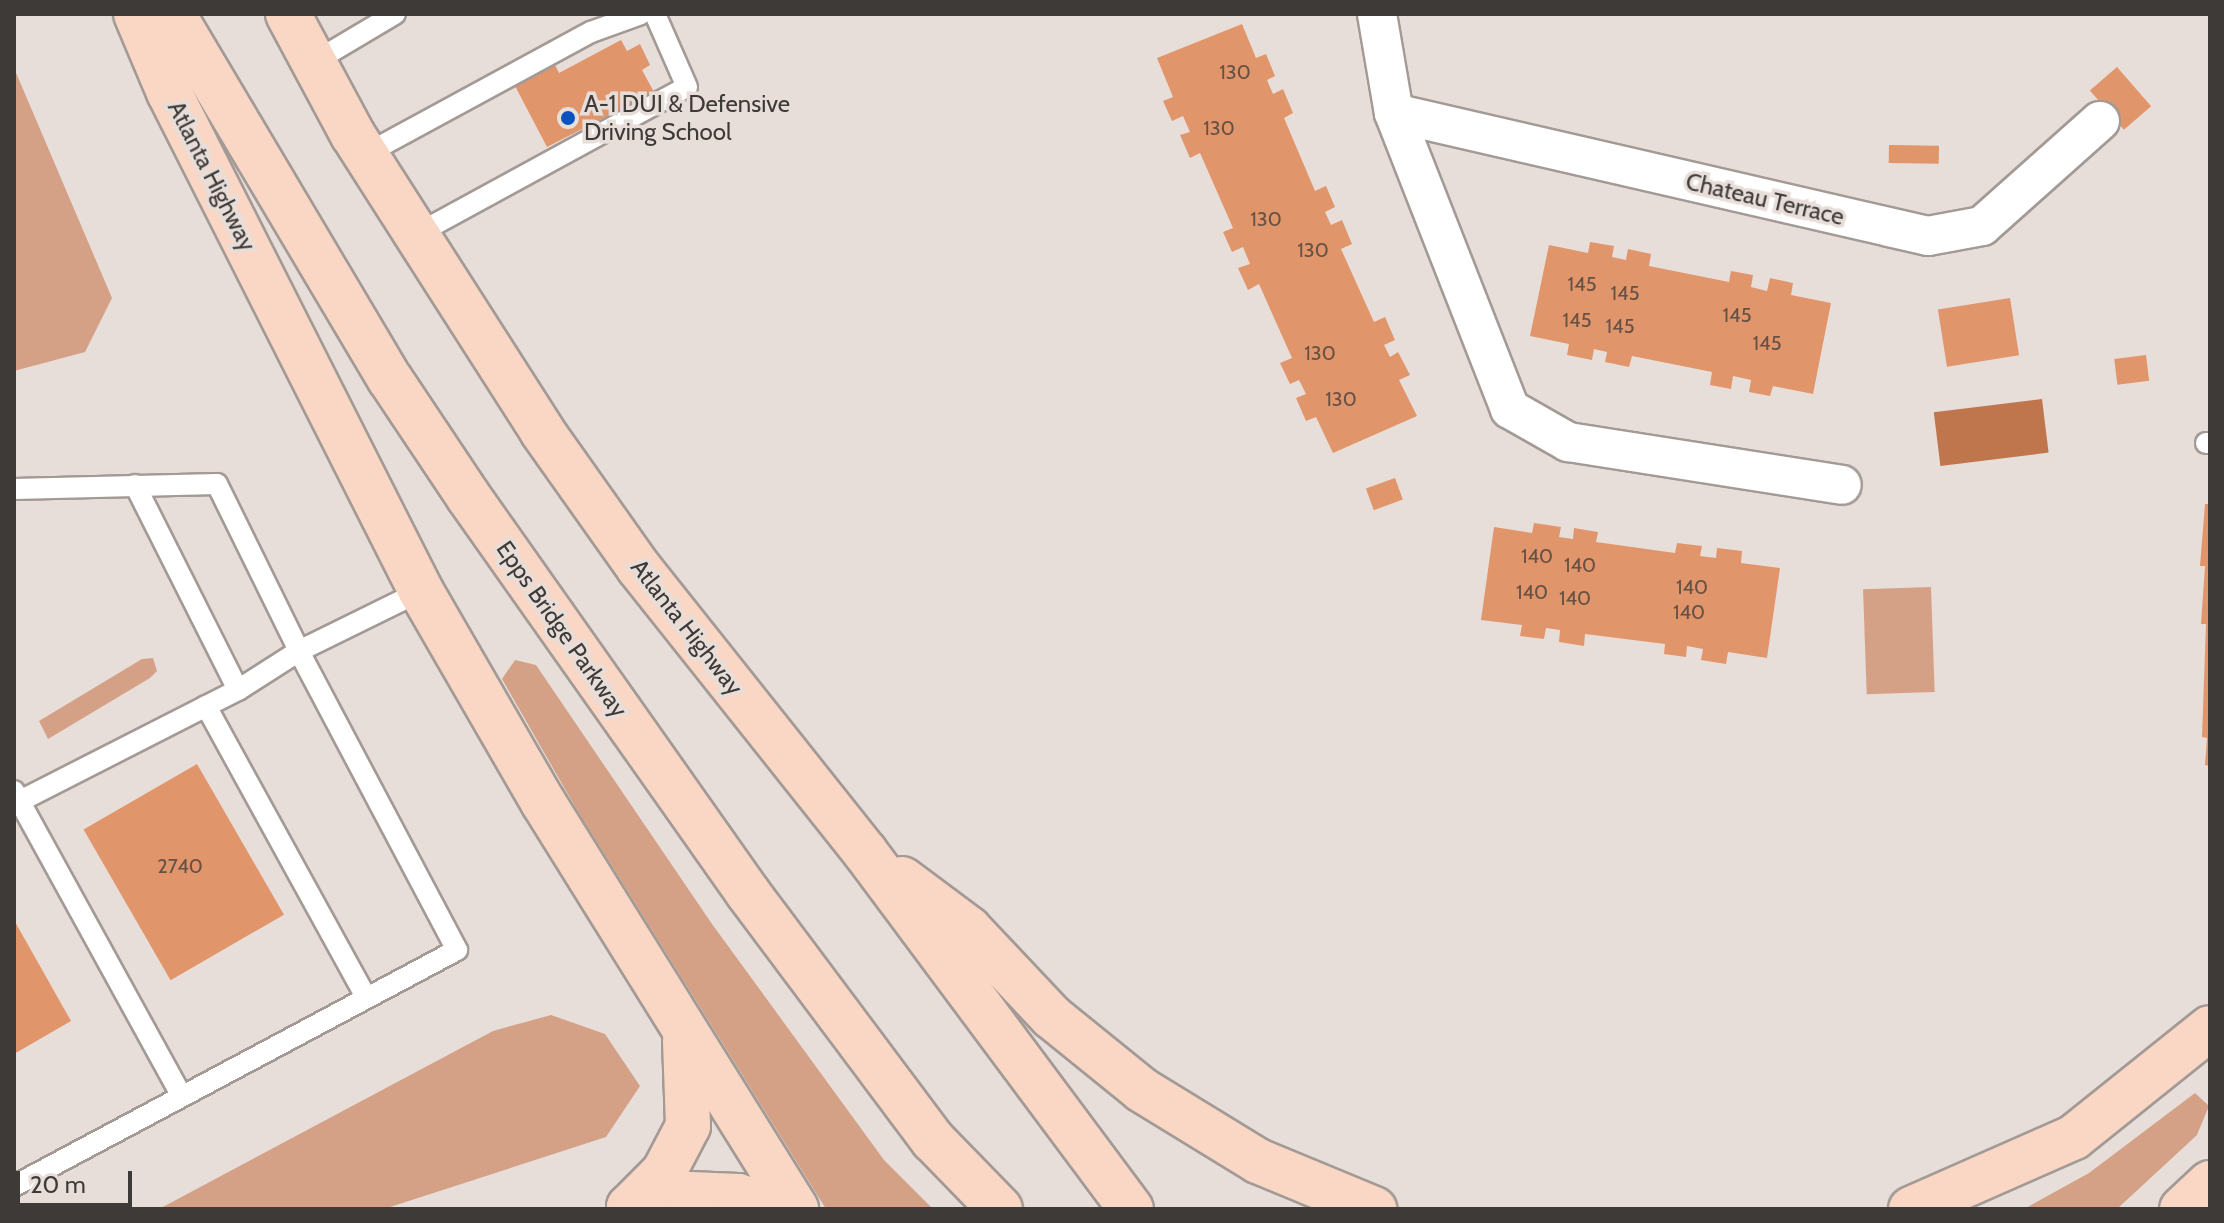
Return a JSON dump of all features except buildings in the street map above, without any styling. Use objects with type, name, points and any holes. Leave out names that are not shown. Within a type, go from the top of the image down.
[{"type":"main road","name":"Atlanta Highway","points":[[136,14],[169,92],[421,591],[685,1033],[796,1209]]},
{"type":"main road","name":"Epps Bridge Parkway","points":[[173,14],[255,157],[442,457],[748,893],[933,1140],[1000,1209]]},
{"type":"main road","name":"Atlanta Highway","points":[[288,14],[366,154],[542,431],[639,568],[865,852],[1131,1209]]},
{"type":"main road","points":[[865,852],[969,929],[1052,1017],[1142,1090],[1258,1161],[1374,1209]]},
{"type":"main road","points":[[1911,1209],[2074,1137],[2210,1028]]},
{"type":"main road","points":[[626,1208],[664,1172],[688,1126],[685,1033]]},
{"type":"main road","points":[[2182,1209],[2210,1183]]},
{"type":"main road","points":[[626,1208],[690,1194],[738,1196],[781,1209]]},
{"type":"street","points":[[1377,14],[1394,113],[1510,409],[1568,442],[1842,485]]},
{"type":"street","name":"Chateau Terrace","points":[[1394,113],[1928,236],[1982,226],[2100,121]]},
{"type":"lane","points":[[314,62],[395,14]]},
{"type":"lane","points":[[366,154],[591,32],[641,14]]},
{"type":"lane","points":[[417,234],[687,87],[655,14]]},
{"type":"lane","points":[[14,489],[217,484],[299,651],[457,950],[14,1186]]},
{"type":"lane","points":[[135,485],[238,690]]},
{"type":"lane","points":[[182,1096],[17,796],[238,690],[299,651],[421,591]]},
{"type":"lane","points":[[206,706],[366,997]]},
{"type":"shaded area","points":[[14,68],[112,298],[85,352],[14,371]]},
{"type":"shaded area","points":[[2042,399],[2049,453],[1940,466],[1934,412]]},
{"type":"shaded area","points":[[1931,587],[1935,692],[1867,694],[1863,589]]},
{"type":"shaded area","points":[[153,658],[157,671],[150,678],[48,739],[39,721],[142,659]]},
{"type":"shaded area","points":[[515,660],[536,665],[712,924],[884,1160],[933,1209],[826,1209],[577,810],[502,679]]},
{"type":"shaded area","points":[[551,1015],[605,1034],[640,1086],[606,1137],[384,1209],[159,1209],[493,1031]]},
{"type":"shaded area","points":[[2195,1093],[2209,1106],[2197,1135],[2117,1209],[2024,1209],[2089,1173]]},
{"type":"place","name":"A-1 DUI & Defensive Driving School","points":[[568,118]]}]
